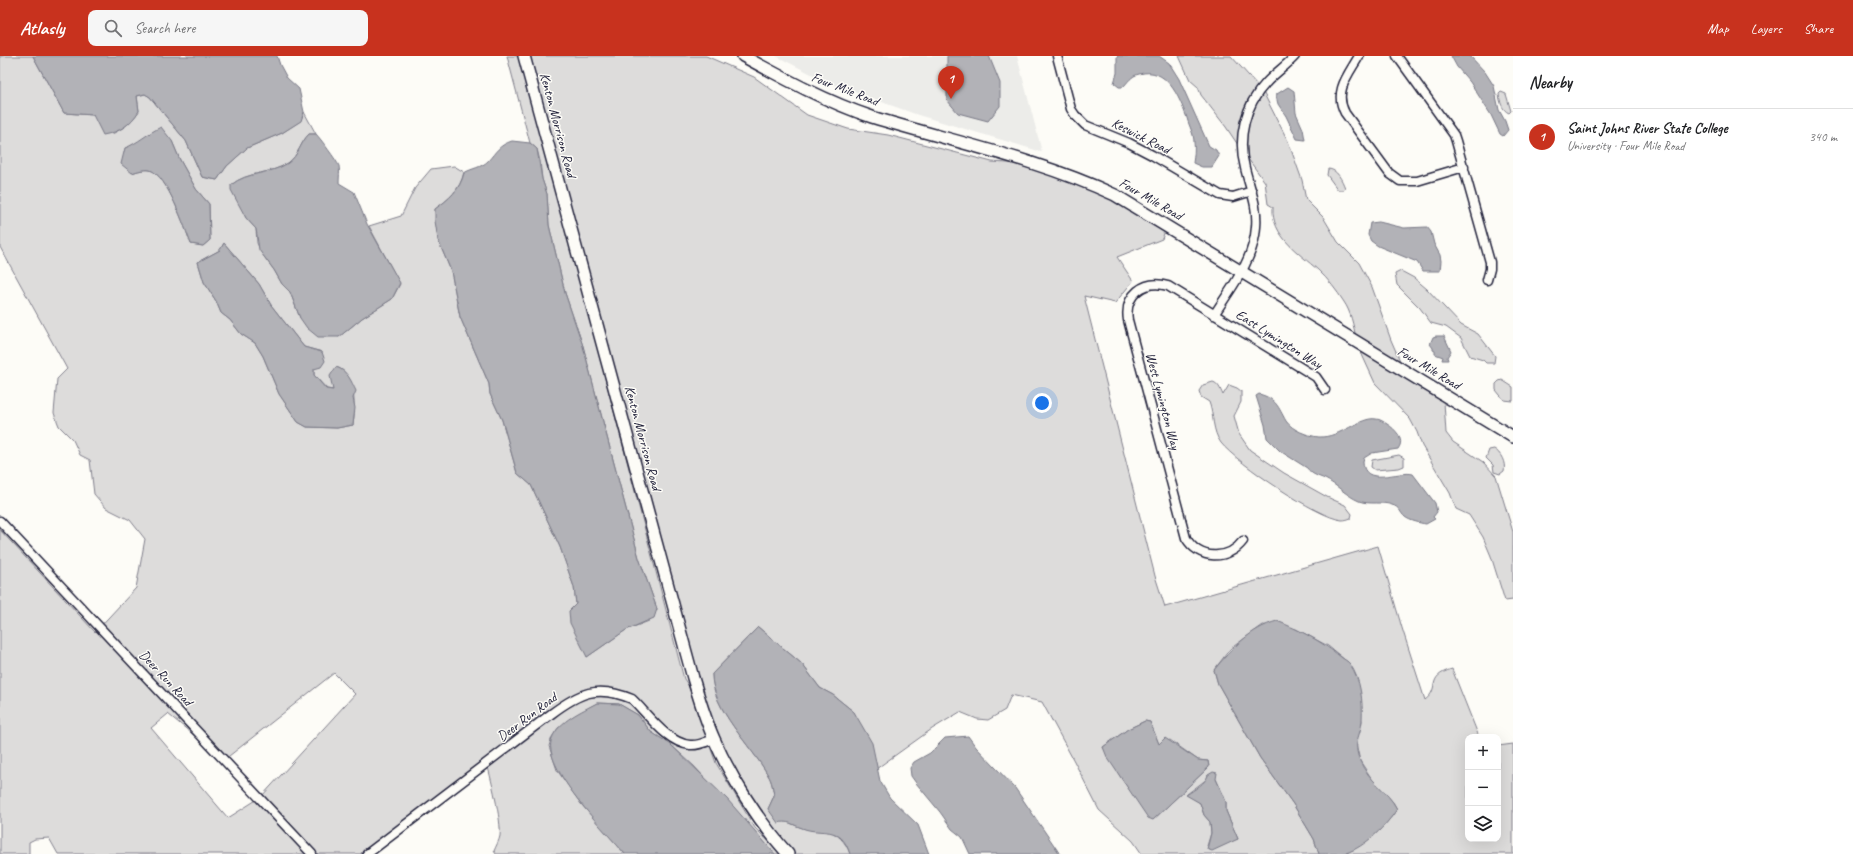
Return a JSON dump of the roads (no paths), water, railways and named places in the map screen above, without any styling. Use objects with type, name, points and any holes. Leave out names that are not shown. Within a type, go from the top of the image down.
[{"type":"main road","name":"Kenton Morrison Road","points":[[524,56],[693,678],[714,739],[726,763],[759,817],[788,854]]},
{"type":"main road","name":"Four Mile Road","points":[[743,56],[800,88],[871,116],[1048,168],[1094,185],[1115,195],[1164,223],[1513,437]]},
{"type":"street","name":"Keswick Road","points":[[1057,56],[1071,109],[1074,115],[1085,124],[1146,152],[1220,195],[1233,197],[1252,191]]},
{"type":"street","points":[[1214,315],[1242,271],[1251,250],[1256,228],[1257,214],[1245,169],[1242,146],[1242,134],[1248,112],[1258,92],[1295,56]]},
{"type":"street","points":[[1359,56],[1343,83],[1341,89],[1341,102],[1345,113],[1389,173],[1400,181],[1412,182],[1464,167]]},
{"type":"street","points":[[1397,56],[1454,136],[1490,262],[1487,280]]},
{"type":"street","name":"West Lymington Way","points":[[1214,315],[1168,286],[1154,284],[1143,287],[1133,295],[1128,306],[1127,314],[1186,538],[1193,548],[1213,556],[1230,552],[1244,541]]},
{"type":"street","name":"East Lymington Way","points":[[1214,315],[1316,377],[1325,390]]},
{"type":"street","name":"Deer Run Road","points":[[0,521],[312,854]]},
{"type":"street","name":"Deer Run Road","points":[[368,854],[551,714],[579,695],[591,691],[610,692],[632,699],[668,736],[678,742],[690,745],[714,739]]},
{"type":"place","name":"Saint Johns River State College","points":[[951,99]]}]
